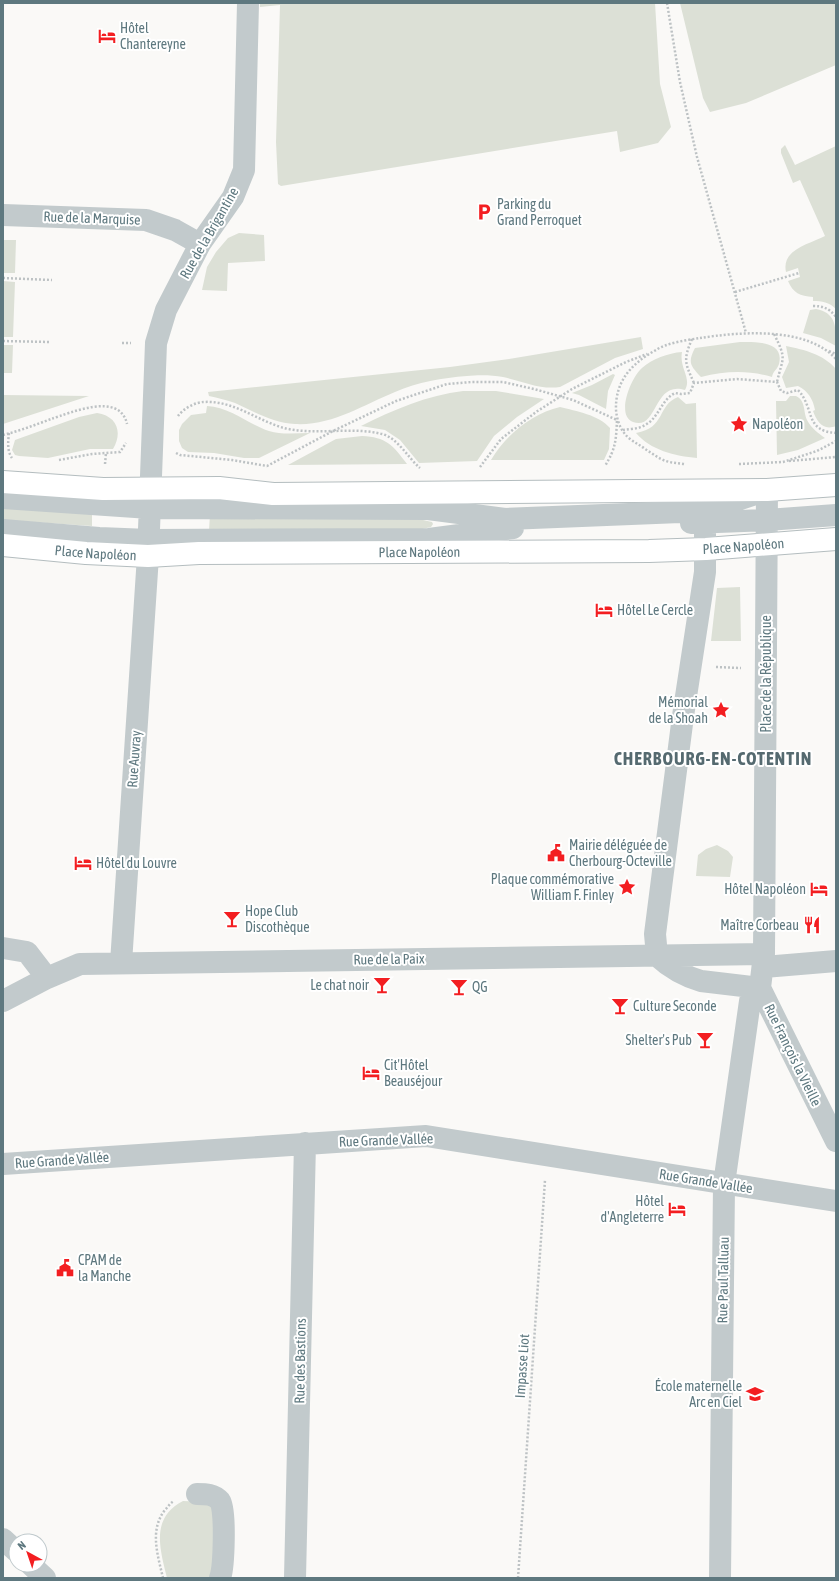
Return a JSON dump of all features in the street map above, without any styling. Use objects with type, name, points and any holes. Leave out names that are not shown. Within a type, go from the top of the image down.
[{"type":"main road","points":[[3,482],[103,489],[151,498],[219,488],[273,494],[706,489],[767,490],[836,485]]},
{"type":"main road","name":"Place Napoléon","points":[[3,545],[86,553],[148,548],[199,553],[649,551],[706,549],[836,539]]},
{"type":"street","name":"Rue de la Brigantine","points":[[148,548],[156,343],[166,310],[200,244],[233,197],[244,170],[248,3]]},
{"type":"street","name":"Rue de la Marquise","points":[[3,215],[146,220],[175,230],[200,244]]},
{"type":"street","points":[[706,489],[706,549],[704,579],[682,716],[655,934],[657,956],[672,968],[693,978],[708,982],[763,970],[836,961]]},
{"type":"street","points":[[3,530],[99,538],[148,548],[429,539],[504,529],[705,516],[767,490]]},
{"type":"street","name":"Place de la République","points":[[763,970],[767,490]]},
{"type":"street","points":[[3,498],[151,498],[428,509],[505,519],[705,516],[767,520],[836,515]]},
{"type":"street","name":"Rue Auvray","points":[[121,963],[148,548]]},
{"type":"street","points":[[3,948],[27,952],[47,978]]},
{"type":"street","points":[[657,956],[763,970]]},
{"type":"street","name":"Rue de la Paix","points":[[3,1001],[47,978],[80,964],[657,956]]},
{"type":"street","name":"Rue François la Vieille","points":[[763,970],[836,1141]]},
{"type":"street","name":"Rue Paul Talluau","points":[[720,1578],[724,1184],[750,1002],[763,970]]},
{"type":"street","name":"Rue Grande Vallée","points":[[3,1164],[426,1136],[836,1201]]},
{"type":"street","name":"Rue des Bastions","points":[[295,1578],[305,1143]]},
{"type":"street","points":[[198,1494],[210,1494],[220,1501],[223,1509],[224,1537],[220,1578]]},
{"type":"path","points":[[667,3],[680,82],[690,127],[746,333]]},
{"type":"path","points":[[735,292],[800,273]]},
{"type":"path","points":[[3,278],[52,280]]},
{"type":"path","points":[[813,306],[823,306],[831,310],[836,317]]},
{"type":"path","points":[[605,466],[615,447],[617,420],[616,398],[619,388],[625,376],[638,362],[657,349],[692,339],[746,333],[774,334],[794,337],[836,354]]},
{"type":"path","points":[[774,334],[782,350],[784,360],[777,382],[781,391],[787,392],[798,390],[805,399],[811,416],[818,428],[824,432],[836,433]]},
{"type":"path","points":[[623,430],[644,426],[651,421],[670,395],[675,393],[690,393],[694,383],[687,369],[686,360],[687,351],[692,339]]},
{"type":"path","points":[[3,341],[50,342]]},
{"type":"path","points":[[829,351],[836,359]]},
{"type":"path","points":[[479,468],[501,439],[536,412],[572,389],[609,370],[652,352]]},
{"type":"path","points":[[694,383],[737,379],[777,382]]},
{"type":"path","points":[[174,449],[176,453],[180,455],[232,460],[267,466],[333,431],[396,401],[447,384],[503,382],[534,388],[572,400],[617,420],[629,438],[665,461],[690,465]]},
{"type":"path","points":[[176,418],[182,411],[203,402],[222,403],[264,422],[286,428],[309,431],[383,434],[394,440],[421,469]]},
{"type":"path","points":[[3,435],[85,408],[100,406],[112,408],[122,413],[126,418],[127,430]]},
{"type":"path","points":[[9,433],[9,454],[13,461]]},
{"type":"path","points":[[52,461],[92,454],[120,452],[127,440]]},
{"type":"path","points":[[783,462],[817,451],[836,441]]},
{"type":"path","points":[[736,464],[783,462],[836,457]]},
{"type":"path","points":[[690,665],[766,669]]},
{"type":"path","name":"Impasse Liot","points":[[518,1578],[547,1155]]},
{"type":"path","points":[[163,1578],[156,1548],[156,1529],[162,1513],[171,1503],[181,1497],[198,1494]]},
{"type":"shaded area","points":[[260,3],[655,3],[660,84],[671,127],[658,143],[620,152],[617,131],[281,186],[278,184],[276,142],[280,5],[260,7]]},
{"type":"shaded area","points":[[680,3],[836,3],[836,65],[746,103],[710,112],[703,98]]},
{"type":"shaded area","points":[[785,145],[795,165],[836,146],[836,309],[825,302],[813,301],[813,297],[804,296],[798,293],[792,288],[788,281],[800,277],[798,268],[786,272],[786,264],[792,253],[798,248],[825,236],[800,180],[793,183],[781,153],[781,149]]},
{"type":"shaded area","points":[[239,233],[264,235],[265,261],[228,263],[227,291],[202,290],[207,267],[216,252],[228,238]]},
{"type":"shaded area","points":[[3,240],[16,240],[15,273],[3,273]]},
{"type":"shaded area","points":[[3,281],[15,282],[13,337],[3,337]]},
{"type":"shaded area","points":[[816,309],[823,311],[832,318],[836,333],[836,346],[821,338],[803,333],[810,310]]},
{"type":"shaded area","points":[[641,337],[643,349],[615,358],[560,387],[553,388],[538,386],[494,376],[476,375],[448,378],[412,386],[395,392],[347,414],[322,422],[309,424],[279,422],[235,403],[209,396],[208,392],[450,367],[509,359]]},
{"type":"shaded area","points":[[740,342],[767,344],[773,346],[777,350],[780,356],[779,364],[772,377],[754,373],[736,372],[719,373],[701,377],[691,364],[691,357],[695,348]]},
{"type":"shaded area","points":[[3,345],[13,345],[12,373],[3,373]]},
{"type":"shaded area","points":[[786,346],[807,351],[819,356],[836,369],[836,426],[824,426],[816,419],[813,411],[815,410],[813,402],[805,390],[798,386],[786,388],[782,377],[789,362]]},
{"type":"shaded area","points":[[682,352],[682,363],[687,381],[685,390],[675,389],[667,392],[661,398],[647,419],[641,423],[633,422],[628,418],[625,412],[625,404],[630,387],[638,372],[655,359]]},
{"type":"shaded area","points":[[613,374],[615,375],[608,391],[606,409],[572,393],[592,385]]},
{"type":"shaded area","points":[[463,391],[496,391],[544,399],[517,417],[494,436],[477,461],[419,463],[400,440],[385,430],[361,426],[411,404],[437,396]]},
{"type":"shaded area","points":[[3,395],[89,396],[3,424]]},
{"type":"shaded area","points":[[790,396],[796,396],[799,398],[804,406],[807,420],[815,430],[825,438],[798,450],[777,455],[776,401],[786,401]]},
{"type":"shaded area","points":[[678,397],[686,404],[696,403],[697,458],[680,456],[656,448],[648,444],[636,433],[646,430],[657,422],[667,405]]},
{"type":"shaded area","points":[[207,406],[223,409],[269,431],[284,433],[310,433],[259,458],[244,458],[214,453],[188,452],[182,448],[179,441],[179,430],[182,424],[191,415],[206,413]]},
{"type":"shaded area","points":[[560,407],[594,417],[610,428],[609,449],[604,460],[491,460],[504,442],[520,427],[539,414]]},
{"type":"shaded area","points":[[97,413],[109,418],[116,426],[118,437],[113,449],[90,449],[48,458],[19,456],[15,455],[12,450],[15,440],[79,417]]},
{"type":"shaded area","points":[[362,436],[377,438],[388,443],[407,464],[288,465],[336,439]]},
{"type":"shaded area","points":[[3,506],[92,511],[92,526],[3,520]]},
{"type":"shaded area","points":[[210,514],[405,516],[432,522],[433,524],[431,527],[404,533],[209,531]]},
{"type":"shaded area","points":[[740,587],[741,641],[711,641],[717,588]]},
{"type":"shaded area","points":[[717,845],[728,851],[733,857],[730,877],[696,876],[698,855],[706,849]]},
{"type":"shaded area","points":[[183,1501],[208,1502],[214,1506],[214,1570],[211,1578],[167,1578],[160,1545],[162,1525],[166,1516],[173,1508]]},
{"type":"place","name":"Hôtel Chantereyne","points":[[107,36]]},
{"type":"place","name":"Parking du Grand Perroquet","points":[[484,212]]},
{"type":"place","name":"Napoléon","points":[[739,424]]},
{"type":"place","name":"Hôtel Le Cercle","points":[[604,610]]},
{"type":"place","name":"Mémorial de la Shoah","points":[[721,710]]},
{"type":"place","name":"Mairie déléguée de Cherbourg-Octeville","points":[[556,853]]},
{"type":"place","name":"Hôtel du Louvre","points":[[83,863]]},
{"type":"place","name":"Plaque commémorative William F. Finley","points":[[627,887]]},
{"type":"place","name":"Hôtel Napoléon","points":[[819,889]]},
{"type":"place","name":"Hope Club Discothèque","points":[[232,919]]},
{"type":"place","name":"Maître Corbeau","points":[[812,925]]},
{"type":"place","name":"Le chat noir","points":[[382,985]]},
{"type":"place","name":"QG","points":[[459,987]]},
{"type":"place","name":"Culture Seconde","points":[[620,1006]]},
{"type":"place","name":"Shelter's Pub","points":[[705,1040]]},
{"type":"place","name":"Cit'Hôtel Beauséjour","points":[[371,1073]]},
{"type":"place","name":"Hôtel d'Angleterre","points":[[677,1209]]},
{"type":"place","name":"CPAM de la Manche","points":[[65,1268]]},
{"type":"place","name":"École maternelle Arc en Ciel","points":[[755,1394]]},
{"type":"district","name":"CHERBOURG-EN-COTENTIN","points":[[713,758]]}]
